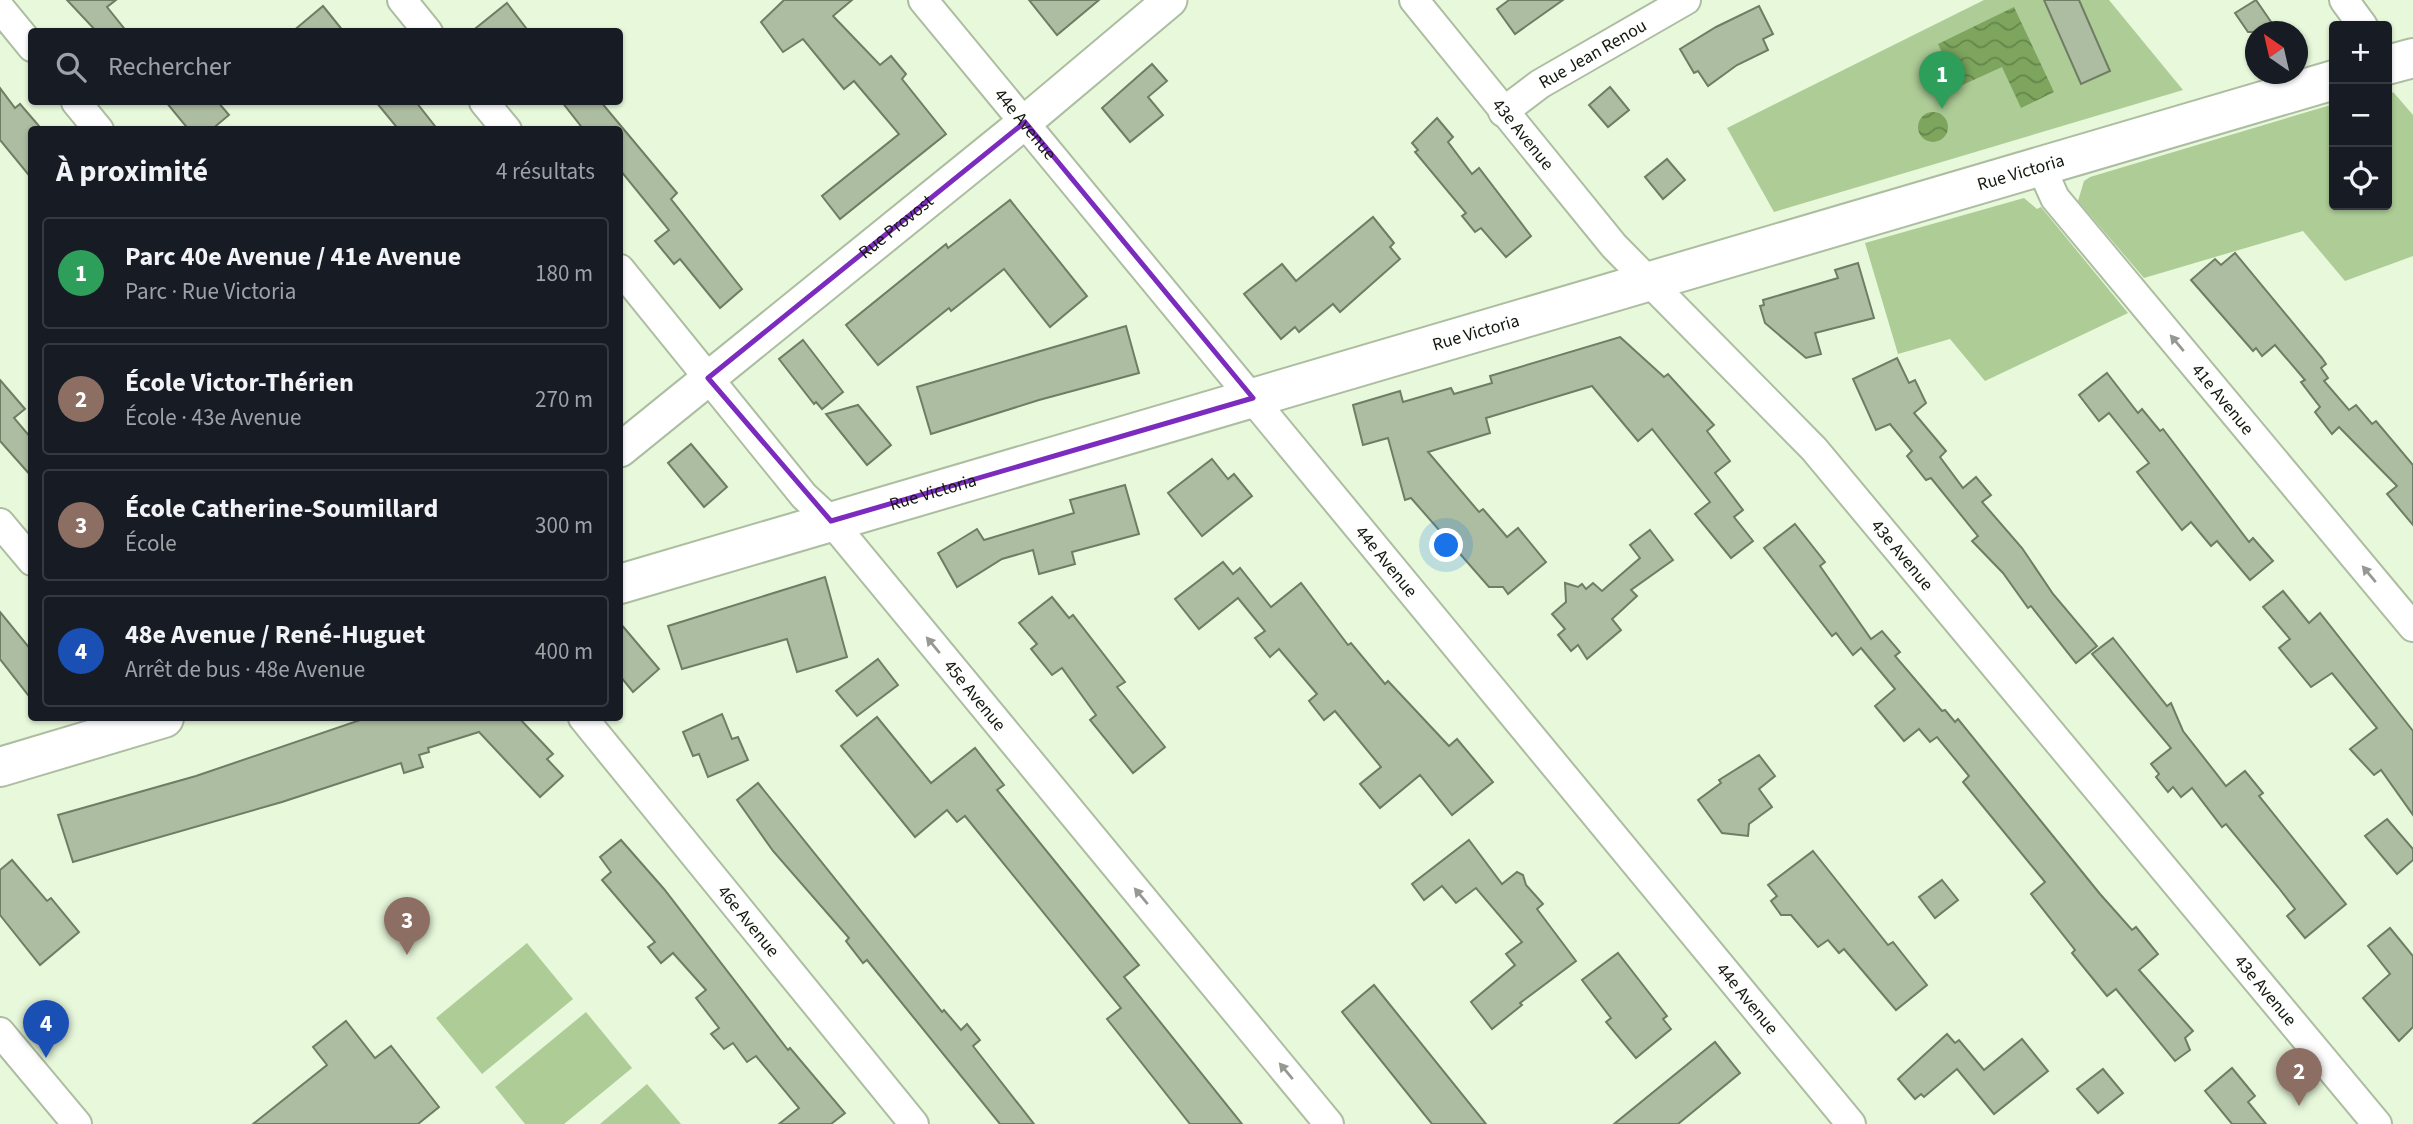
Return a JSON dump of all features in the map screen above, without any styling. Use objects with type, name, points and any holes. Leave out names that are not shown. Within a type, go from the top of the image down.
[{"type":"main road","name":"Rue Victoria","points":[[623,583],[2329,81]]},
{"type":"main road","points":[[0,767],[145,721]]},
{"type":"street","points":[[402,0],[425,28]]},
{"type":"street","name":"44e Avenue","points":[[923,0],[1851,1124]]},
{"type":"street","name":"Rue Provost","points":[[623,448],[1025,122],[1170,0]]},
{"type":"street","name":"43e Avenue","points":[[1414,0],[1614,246],[1814,449],[2377,1124]]},
{"type":"street","name":"Rue Jean Renou","points":[[1503,112],[1540,84],[1686,0]]},
{"type":"street","points":[[2344,0],[2359,21]]},
{"type":"street","points":[[0,8],[28,42]]},
{"type":"street","points":[[78,105],[96,126]]},
{"type":"street","points":[[486,105],[504,126]]},
{"type":"street","name":"41e Avenue","points":[[2041,167],[2056,198],[2413,627]]},
{"type":"street","name":"45e Avenue","points":[[623,273],[804,496],[831,521],[1329,1124]]},
{"type":"street","points":[[0,523],[28,556]]},
{"type":"street","name":"46e Avenue","points":[[585,721],[914,1124]]},
{"type":"street","points":[[0,1032],[76,1124]]},
{"type":"highlighted area","points":[[1025,122],[1253,398],[831,521],[708,378]]},
{"type":"shaded area","points":[[1984,0],[2109,0],[2183,90],[1774,212],[1727,128]]},
{"type":"shaded area","points":[[2392,92],[2413,115],[2413,256],[2345,281],[2303,231],[2144,278],[2078,201],[2084,181],[2329,105],[2329,210],[2392,210]]},
{"type":"shaded area","points":[[2024,198],[2037,209],[2041,207],[2128,313],[1985,381],[1950,339],[1898,354],[1865,243]]},
{"type":"shaded area","points":[[527,943],[573,999],[482,1074],[436,1018]]},
{"type":"shaded area","points":[[586,1012],[632,1068],[564,1124],[525,1124],[495,1087]]},
{"type":"shaded area","points":[[647,1084],[681,1124],[600,1124]]},
{"type":"water","points":[[2014,7],[2054,92],[2021,108],[2002,67],[1958,87],[1938,44]]},
{"type":"water","points":[[1933,112],[1944,116],[1948,127],[1944,138],[1933,142],[1922,138],[1918,127],[1922,116]]},
{"type":"building","points":[[67,0],[116,0],[107,7],[124,28],[93,28]]},
{"type":"building","points":[[784,0],[852,0],[833,16],[880,65],[891,56],[906,74],[902,79],[946,134],[840,219],[822,196],[899,134],[854,81],[844,89],[803,39],[783,52],[761,22]]},
{"type":"building","points":[[1029,0],[1099,0],[1057,35]]},
{"type":"building","points":[[1509,0],[1563,0],[1515,34],[1497,9]]},
{"type":"building","points":[[2044,0],[2079,0],[2110,71],[2081,84]]},
{"type":"building","points":[[2256,0],[2270,21],[2245,21],[2245,28],[2235,13]]},
{"type":"building","points":[[507,3],[526,28],[476,28]]},
{"type":"building","points":[[323,6],[341,28],[297,28]]},
{"type":"building","points":[[1759,6],[1773,34],[1763,39],[1768,50],[1737,65],[1708,86],[1698,71],[1694,73],[1680,49],[1716,27]]},
{"type":"building","points":[[1152,64],[1167,81],[1148,97],[1163,115],[1130,142],[1102,108]]},
{"type":"building","points":[[1610,87],[1629,110],[1608,127],[1589,105]]},
{"type":"building","points":[[0,88],[15,108],[20,104],[39,126],[28,126],[28,174],[0,140]]},
{"type":"building","points":[[168,105],[221,105],[229,115],[216,126],[186,126]]},
{"type":"building","points":[[378,105],[418,105],[435,126],[396,126]]},
{"type":"building","points":[[564,105],[604,105],[621,126],[581,126]]},
{"type":"building","points":[[1437,118],[1453,137],[1448,142],[1472,174],[1479,168],[1531,236],[1506,257],[1481,228],[1475,232],[1462,216],[1466,213],[1415,152],[1418,150],[1412,143]]},
{"type":"building","points":[[623,128],[677,193],[671,199],[742,289],[720,308],[680,259],[674,264],[655,241],[669,230],[623,174]]},
{"type":"building","points":[[1667,159],[1685,180],[1663,199],[1645,177]]},
{"type":"building","points":[[1010,200],[1087,296],[1050,327],[1004,269],[951,311],[949,308],[878,365],[846,325],[946,244],[948,248]]},
{"type":"building","points":[[1373,217],[1394,243],[1390,247],[1400,259],[1340,312],[1333,304],[1299,332],[1295,327],[1281,339],[1244,294],[1282,264],[1296,281]]},
{"type":"building","points":[[2235,253],[2322,358],[2326,364],[2321,368],[2328,378],[2324,381],[2349,410],[2356,405],[2372,424],[2376,421],[2413,465],[2413,525],[2387,494],[2397,486],[2339,427],[2332,434],[2315,412],[2320,407],[2301,382],[2305,380],[2275,345],[2262,356],[2256,348],[2253,351],[2191,280],[2215,259],[2221,265]]},
{"type":"building","points":[[1858,263],[1874,318],[1815,333],[1821,354],[1806,358],[1765,323],[1760,306],[1764,305],[1763,300],[1838,278],[1835,270]]},
{"type":"building","points":[[1126,326],[1139,373],[1039,400],[931,434],[917,387]]},
{"type":"building","points":[[1620,337],[1664,377],[1668,374],[1714,425],[1707,431],[1730,461],[1715,473],[1743,510],[1734,517],[1753,541],[1731,558],[1695,514],[1710,502],[1652,429],[1638,441],[1592,386],[1486,418],[1490,433],[1428,452],[1479,512],[1483,509],[1507,537],[1518,528],[1546,562],[1508,594],[1503,587],[1489,587],[1411,498],[1405,500],[1388,438],[1363,445],[1353,405],[1400,391],[1403,402],[1451,388],[1454,394],[1492,383],[1490,376]]},
{"type":"building","points":[[803,340],[843,392],[822,409],[816,402],[814,404],[779,359]]},
{"type":"building","points":[[1897,358],[1909,383],[1915,380],[1926,403],[1914,413],[1946,451],[1940,457],[1963,488],[1976,477],[1991,495],[1982,502],[2022,548],[2053,594],[2097,646],[2076,663],[2031,606],[2028,608],[2003,573],[1972,541],[1978,536],[1931,478],[1926,480],[1907,456],[1912,451],[1890,424],[1876,430],[1853,379]]},
{"type":"building","points":[[2107,373],[2138,413],[2142,409],[2160,431],[2163,429],[2249,542],[2253,538],[2273,561],[2250,580],[2217,541],[2211,546],[2191,522],[2182,530],[2137,472],[2149,463],[2109,413],[2099,421],[2079,395]]},
{"type":"building","points":[[0,380],[25,409],[14,418],[28,434],[28,472],[0,441]]},
{"type":"building","points":[[858,405],[891,445],[867,465],[826,414]]},
{"type":"building","points":[[691,444],[727,487],[704,507],[668,463]]},
{"type":"building","points":[[1212,459],[1228,479],[1234,474],[1252,496],[1202,536],[1168,493]]},
{"type":"building","points":[[1125,485],[1139,534],[1072,552],[1075,564],[1039,574],[1033,550],[1002,559],[957,587],[938,553],[977,529],[984,540],[1074,513],[1070,500]]},
{"type":"building","points":[[1795,524],[1825,562],[1820,566],[1871,639],[1882,631],[1900,652],[1895,656],[1942,711],[1945,710],[1955,722],[1958,719],[2100,894],[2132,930],[2136,927],[2158,954],[2139,970],[2193,1031],[2185,1038],[2190,1050],[2175,1061],[2116,989],[2107,996],[2072,953],[2075,950],[2031,894],[2045,882],[1963,782],[1969,776],[1937,737],[1930,742],[1919,729],[1904,741],[1875,706],[1895,689],[1861,648],[1853,655],[1836,633],[1832,636],[1764,548]]},
{"type":"building","points":[[1650,530],[1673,560],[1631,590],[1637,596],[1612,619],[1621,630],[1587,659],[1578,645],[1571,651],[1558,635],[1565,629],[1552,614],[1566,602],[1565,583],[1578,587],[1582,584],[1586,589],[1593,583],[1602,591],[1640,558],[1630,545]]},
{"type":"building","points":[[1223,562],[1233,574],[1240,568],[1271,607],[1301,583],[1348,645],[1351,643],[1385,684],[1388,681],[1449,746],[1457,739],[1493,782],[1452,815],[1420,775],[1380,808],[1360,784],[1381,767],[1335,711],[1324,720],[1309,701],[1317,694],[1279,649],[1270,657],[1255,638],[1265,631],[1238,598],[1199,629],[1175,599]]},
{"type":"building","points":[[825,577],[847,657],[797,672],[787,639],[682,669],[668,626]]},
{"type":"building","points":[[2283,591],[2309,623],[2320,613],[2413,731],[2413,815],[2381,770],[2374,775],[2350,749],[2377,728],[2332,673],[2311,687],[2279,648],[2290,639],[2263,607]]},
{"type":"building","points":[[1052,597],[1069,618],[1073,615],[1125,682],[1117,687],[1165,747],[1133,773],[1090,720],[1096,715],[1062,668],[1052,675],[1031,649],[1037,644],[1019,623]]},
{"type":"building","points":[[0,612],[28,646],[28,695],[0,659]]},
{"type":"building","points":[[623,627],[659,669],[633,692],[623,680]]},
{"type":"building","points":[[2113,638],[2167,706],[2171,703],[2183,731],[2226,786],[2245,771],[2263,793],[2259,796],[2346,904],[2305,938],[2287,916],[2295,909],[2226,824],[2222,827],[2192,788],[2181,797],[2173,787],[2168,792],[2156,777],[2159,774],[2151,764],[2171,748],[2092,654]]},
{"type":"building","points":[[878,659],[898,685],[857,716],[836,691]]},
{"type":"building","points":[[722,714],[732,739],[738,737],[748,760],[708,777],[699,754],[693,756],[683,732]]},
{"type":"building","points":[[877,717],[931,783],[975,748],[1004,785],[997,790],[1139,965],[1124,977],[1242,1124],[1190,1124],[1107,1019],[1121,1008],[965,816],[957,822],[947,810],[915,837],[841,746]]},
{"type":"building","points":[[357,721],[522,721],[553,754],[547,759],[563,776],[540,797],[479,732],[428,748],[429,752],[419,755],[423,767],[404,773],[401,763],[282,802],[73,862],[58,815],[196,776]]},
{"type":"building","points":[[1759,755],[1775,776],[1759,789],[1772,807],[1749,824],[1748,836],[1722,833],[1698,800],[1721,783],[1719,780]]},
{"type":"building","points":[[758,783],[942,1012],[944,1010],[961,1030],[967,1024],[980,1040],[973,1046],[1034,1124],[1000,1124],[867,960],[863,963],[846,941],[849,938],[773,851],[737,800]]},
{"type":"building","points":[[2387,819],[2413,849],[2413,860],[2397,874],[2365,836]]},
{"type":"building","points":[[621,840],[664,889],[788,1050],[790,1048],[845,1113],[831,1124],[779,1124],[799,1108],[756,1056],[747,1062],[733,1043],[724,1049],[711,1034],[719,1028],[696,998],[706,990],[673,953],[661,963],[648,947],[655,942],[602,880],[611,872],[600,857]]},
{"type":"building","points":[[1469,840],[1502,884],[1517,872],[1523,875],[1526,885],[1543,904],[1537,909],[1576,961],[1520,1003],[1522,1005],[1492,1029],[1471,1002],[1515,965],[1506,954],[1522,942],[1476,888],[1456,903],[1442,886],[1424,900],[1412,884]]},
{"type":"building","points":[[1813,851],[1888,945],[1893,942],[1927,985],[1896,1010],[1844,949],[1839,953],[1828,940],[1818,947],[1791,915],[1781,915],[1771,901],[1777,896],[1768,885]]},
{"type":"building","points":[[12,860],[47,901],[51,898],[79,932],[40,965],[0,915],[0,870]]},
{"type":"building","points":[[1942,880],[1958,900],[1935,918],[1919,897]]},
{"type":"building","points":[[2390,928],[2413,956],[2413,1027],[2399,1041],[2363,998],[2390,974],[2368,946]]},
{"type":"building","points":[[1618,953],[1667,1016],[1663,1019],[1671,1029],[1636,1058],[1606,1022],[1611,1018],[1582,980]]},
{"type":"building","points":[[1374,985],[1486,1124],[1432,1124],[1342,1012]]},
{"type":"building","points":[[346,1021],[375,1058],[391,1046],[439,1107],[418,1124],[253,1124],[327,1065],[313,1047]]},
{"type":"building","points":[[1947,1034],[1955,1043],[1959,1040],[1984,1070],[2022,1039],[2048,1071],[1994,1114],[1957,1069],[1924,1097],[1921,1094],[1915,1099],[1898,1079]]},
{"type":"building","points":[[1715,1042],[1740,1073],[1678,1124],[1614,1124]]},
{"type":"building","points":[[2232,1068],[2255,1096],[2248,1102],[2266,1124],[2232,1124],[2205,1091]]},
{"type":"building","points":[[2103,1069],[2123,1093],[2098,1113],[2077,1089]]},
{"type":"place","name":"Parc 40e Avenue / 41e Avenue","points":[[1942,109]]},
{"type":"place","name":"École Catherine-Soumillard","points":[[407,955]]},
{"type":"place","name":"48e Avenue / René-Huguet","points":[[46,1058]]},
{"type":"place","name":"École Victor-Thérien","points":[[2299,1106]]}]
